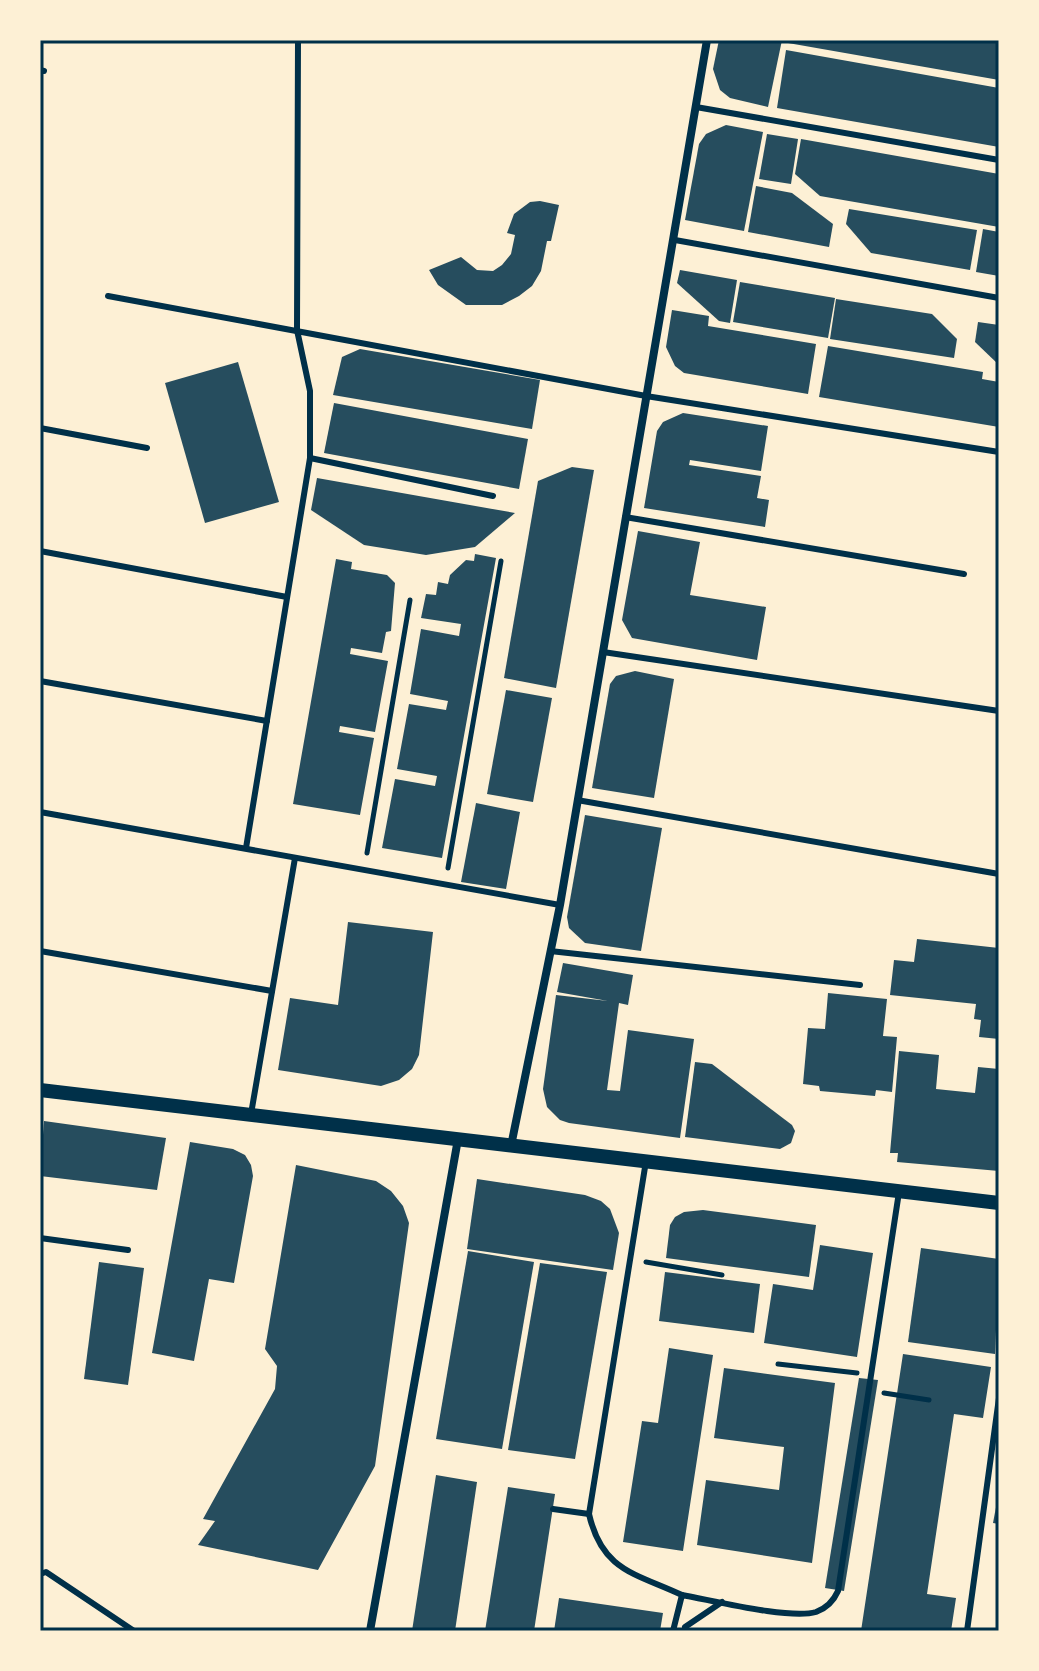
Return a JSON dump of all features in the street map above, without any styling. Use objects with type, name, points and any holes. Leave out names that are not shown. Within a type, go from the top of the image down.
[{"type":"street","points":[[511,1146],[560,905],[675,240],[704,40]]},
{"type":"street","points":[[40,1090],[999,1203]]},
{"type":"street","points":[[370,1631],[458,1139]]},
{"type":"lane","points":[[246,848],[310,458],[310,391],[297,330],[298,40]]},
{"type":"lane","points":[[696,107],[999,160]]},
{"type":"lane","points":[[675,240],[999,298]]},
{"type":"lane","points":[[108,296],[646,396],[999,452]]},
{"type":"lane","points":[[40,428],[147,448]]},
{"type":"lane","points":[[310,458],[493,496]]},
{"type":"lane","points":[[625,517],[964,574]]},
{"type":"lane","points":[[40,551],[287,597]]},
{"type":"lane","points":[[603,652],[999,711]]},
{"type":"lane","points":[[40,681],[267,721]]},
{"type":"lane","points":[[577,800],[999,874]]},
{"type":"lane","points":[[40,812],[560,905]]},
{"type":"lane","points":[[251,1115],[295,858]]},
{"type":"lane","points":[[40,951],[272,991]]},
{"type":"lane","points":[[550,951],[860,985]]},
{"type":"lane","points":[[646,1161],[589,1514],[603,1552],[622,1570],[682,1595],[793,1613],[816,1612],[833,1601],[838,1591],[899,1191]]},
{"type":"lane","points":[[40,1238],[128,1250]]},
{"type":"lane","points":[[967,1631],[999,1398]]},
{"type":"lane","points":[[553,1509],[589,1514]]},
{"type":"lane","points":[[40,1574],[46,1572],[134,1631]]},
{"type":"lane","points":[[673,1631],[682,1595]]},
{"type":"lane","points":[[685,1627],[722,1602]]},
{"type":"path","points":[[445,885],[501,561]]},
{"type":"path","points":[[364,870],[410,600]]},
{"type":"path","points":[[629,1260],[722,1275]]},
{"type":"path","points":[[778,1364],[869,1374]]},
{"type":"path","points":[[867,1391],[929,1400]]},
{"type":"building","points":[[719,40],[782,40],[768,107],[730,98],[720,90],[713,69]]},
{"type":"building","points":[[788,40],[999,40],[999,80],[788,43]]},
{"type":"building","points":[[786,50],[999,88],[999,147],[777,108]]},
{"type":"building","points":[[726,125],[763,132],[744,231],[685,220],[699,144],[706,134]]},
{"type":"building","points":[[767,134],[798,139],[791,184],[759,179]]},
{"type":"building","points":[[801,139],[999,174],[999,227],[820,196],[795,174]]},
{"type":"building","points":[[756,186],[792,193],[833,224],[829,247],[748,232]]},
{"type":"building","points":[[530,202],[559,205],[541,271],[532,286],[502,305],[466,305],[438,285],[429,270],[461,257],[477,270],[493,271],[502,265],[511,254],[515,235],[507,233],[514,214]]},
{"type":"building","points":[[849,209],[977,230],[970,270],[871,253],[846,224]]},
{"type":"building","points":[[983,229],[999,232],[999,276],[976,272]]},
{"type":"building","points":[[680,270],[737,280],[730,323],[719,321],[677,283]]},
{"type":"building","points":[[740,282],[835,298],[828,338],[733,322]]},
{"type":"building","points":[[836,299],[932,314],[957,339],[954,358],[830,339]]},
{"type":"building","points":[[672,310],[709,316],[708,326],[816,344],[808,394],[684,373],[675,366],[666,347]]},
{"type":"building","points":[[978,322],[999,325],[999,365],[975,342]]},
{"type":"building","points":[[828,346],[983,372],[982,379],[999,382],[999,427],[819,397]]},
{"type":"building","points":[[360,349],[540,380],[532,429],[333,395],[342,357]]},
{"type":"building","points":[[238,362],[279,502],[205,523],[165,383]]},
{"type":"building","points":[[334,403],[528,439],[519,489],[324,453]]},
{"type":"building","points":[[683,413],[768,426],[761,471],[690,460],[689,465],[761,476],[757,498],[769,500],[765,527],[644,508],[657,431],[663,422]]},
{"type":"building","points":[[572,467],[594,470],[556,688],[504,678],[538,481]]},
{"type":"building","points":[[317,478],[515,513],[475,547],[426,555],[364,545],[311,510]]},
{"type":"building","points":[[638,531],[700,542],[690,595],[766,607],[757,660],[632,638],[622,620]]},
{"type":"building","points":[[475,554],[496,558],[442,858],[382,848],[395,779],[435,786],[437,776],[397,769],[409,704],[446,710],[448,701],[410,694],[421,629],[459,636],[461,624],[421,618],[426,594],[436,595],[438,582],[448,584],[450,575],[466,560],[474,561]]},
{"type":"building","points":[[336,559],[352,562],[351,569],[387,575],[395,583],[391,631],[386,632],[382,653],[351,648],[350,654],[388,661],[375,732],[340,726],[339,732],[374,738],[360,815],[293,804]]},
{"type":"building","points":[[635,671],[674,679],[654,798],[592,788],[610,684],[616,676]]},
{"type":"building","points":[[506,690],[552,698],[533,802],[487,794]]},
{"type":"building","points":[[476,803],[520,812],[506,889],[461,882]]},
{"type":"building","points":[[585,815],[662,828],[641,951],[585,943],[569,928],[567,917]]},
{"type":"building","points":[[348,922],[433,932],[419,1055],[412,1069],[399,1080],[381,1086],[278,1070],[290,998],[338,1005]]},
{"type":"building","points":[[917,939],[999,948],[999,1039],[979,1037],[981,1020],[974,1019],[976,1004],[890,995],[894,960],[914,962]]},
{"type":"building","points":[[563,963],[633,975],[628,1005],[619,1003],[607,1090],[620,1091],[628,1030],[694,1039],[680,1138],[569,1123],[560,1120],[547,1107],[543,1089],[556,995],[608,1001],[557,992]]},
{"type":"building","points":[[828,993],[887,999],[883,1036],[897,1037],[892,1092],[876,1090],[875,1096],[820,1091],[819,1086],[803,1084],[808,1028],[825,1029]]},
{"type":"building","points":[[899,1051],[939,1055],[936,1089],[975,1093],[978,1067],[999,1069],[999,1171],[897,1162],[898,1153],[890,1153]]},
{"type":"building","points":[[695,1062],[712,1064],[792,1125],[795,1131],[791,1143],[780,1149],[685,1137]]},
{"type":"building","points":[[44,1121],[166,1138],[157,1190],[40,1176]]},
{"type":"building","points":[[190,1142],[233,1149],[245,1155],[253,1176],[234,1283],[209,1279],[194,1361],[152,1353]]},
{"type":"building","points":[[296,1165],[376,1181],[391,1191],[403,1206],[409,1223],[375,1466],[318,1570],[198,1545],[215,1521],[203,1519],[275,1389],[277,1366],[265,1349]]},
{"type":"building","points":[[477,1179],[585,1195],[601,1201],[610,1209],[619,1233],[613,1270],[467,1249]]},
{"type":"building","points":[[703,1210],[816,1225],[809,1277],[666,1258],[670,1225],[675,1217],[684,1212]]},
{"type":"building","points":[[820,1245],[873,1253],[857,1357],[764,1343],[773,1284],[813,1290]]},
{"type":"building","points":[[921,1248],[999,1259],[995,1354],[908,1342]]},
{"type":"building","points":[[468,1251],[534,1262],[502,1449],[436,1439]]},
{"type":"building","points":[[99,1262],[144,1268],[128,1385],[84,1379]]},
{"type":"building","points":[[540,1263],[607,1272],[575,1459],[508,1450]]},
{"type":"building","points":[[665,1272],[760,1284],[754,1333],[659,1321]]},
{"type":"building","points":[[669,1348],[713,1355],[683,1551],[623,1542],[642,1421],[658,1423]]},
{"type":"building","points":[[903,1354],[991,1367],[983,1418],[954,1414],[927,1594],[956,1598],[951,1631],[861,1631]]},
{"type":"building","points":[[724,1368],[835,1383],[812,1563],[697,1545],[706,1480],[779,1490],[784,1447],[714,1438]]},
{"type":"building","points":[[859,1378],[878,1380],[844,1591],[825,1588]]},
{"type":"building","points":[[436,1475],[477,1482],[455,1631],[412,1631]]},
{"type":"building","points":[[508,1487],[555,1494],[534,1631],[485,1631]]},
{"type":"building","points":[[999,1502],[999,1524],[993,1523]]},
{"type":"building","points":[[559,1598],[663,1613],[660,1631],[554,1631]]}]
